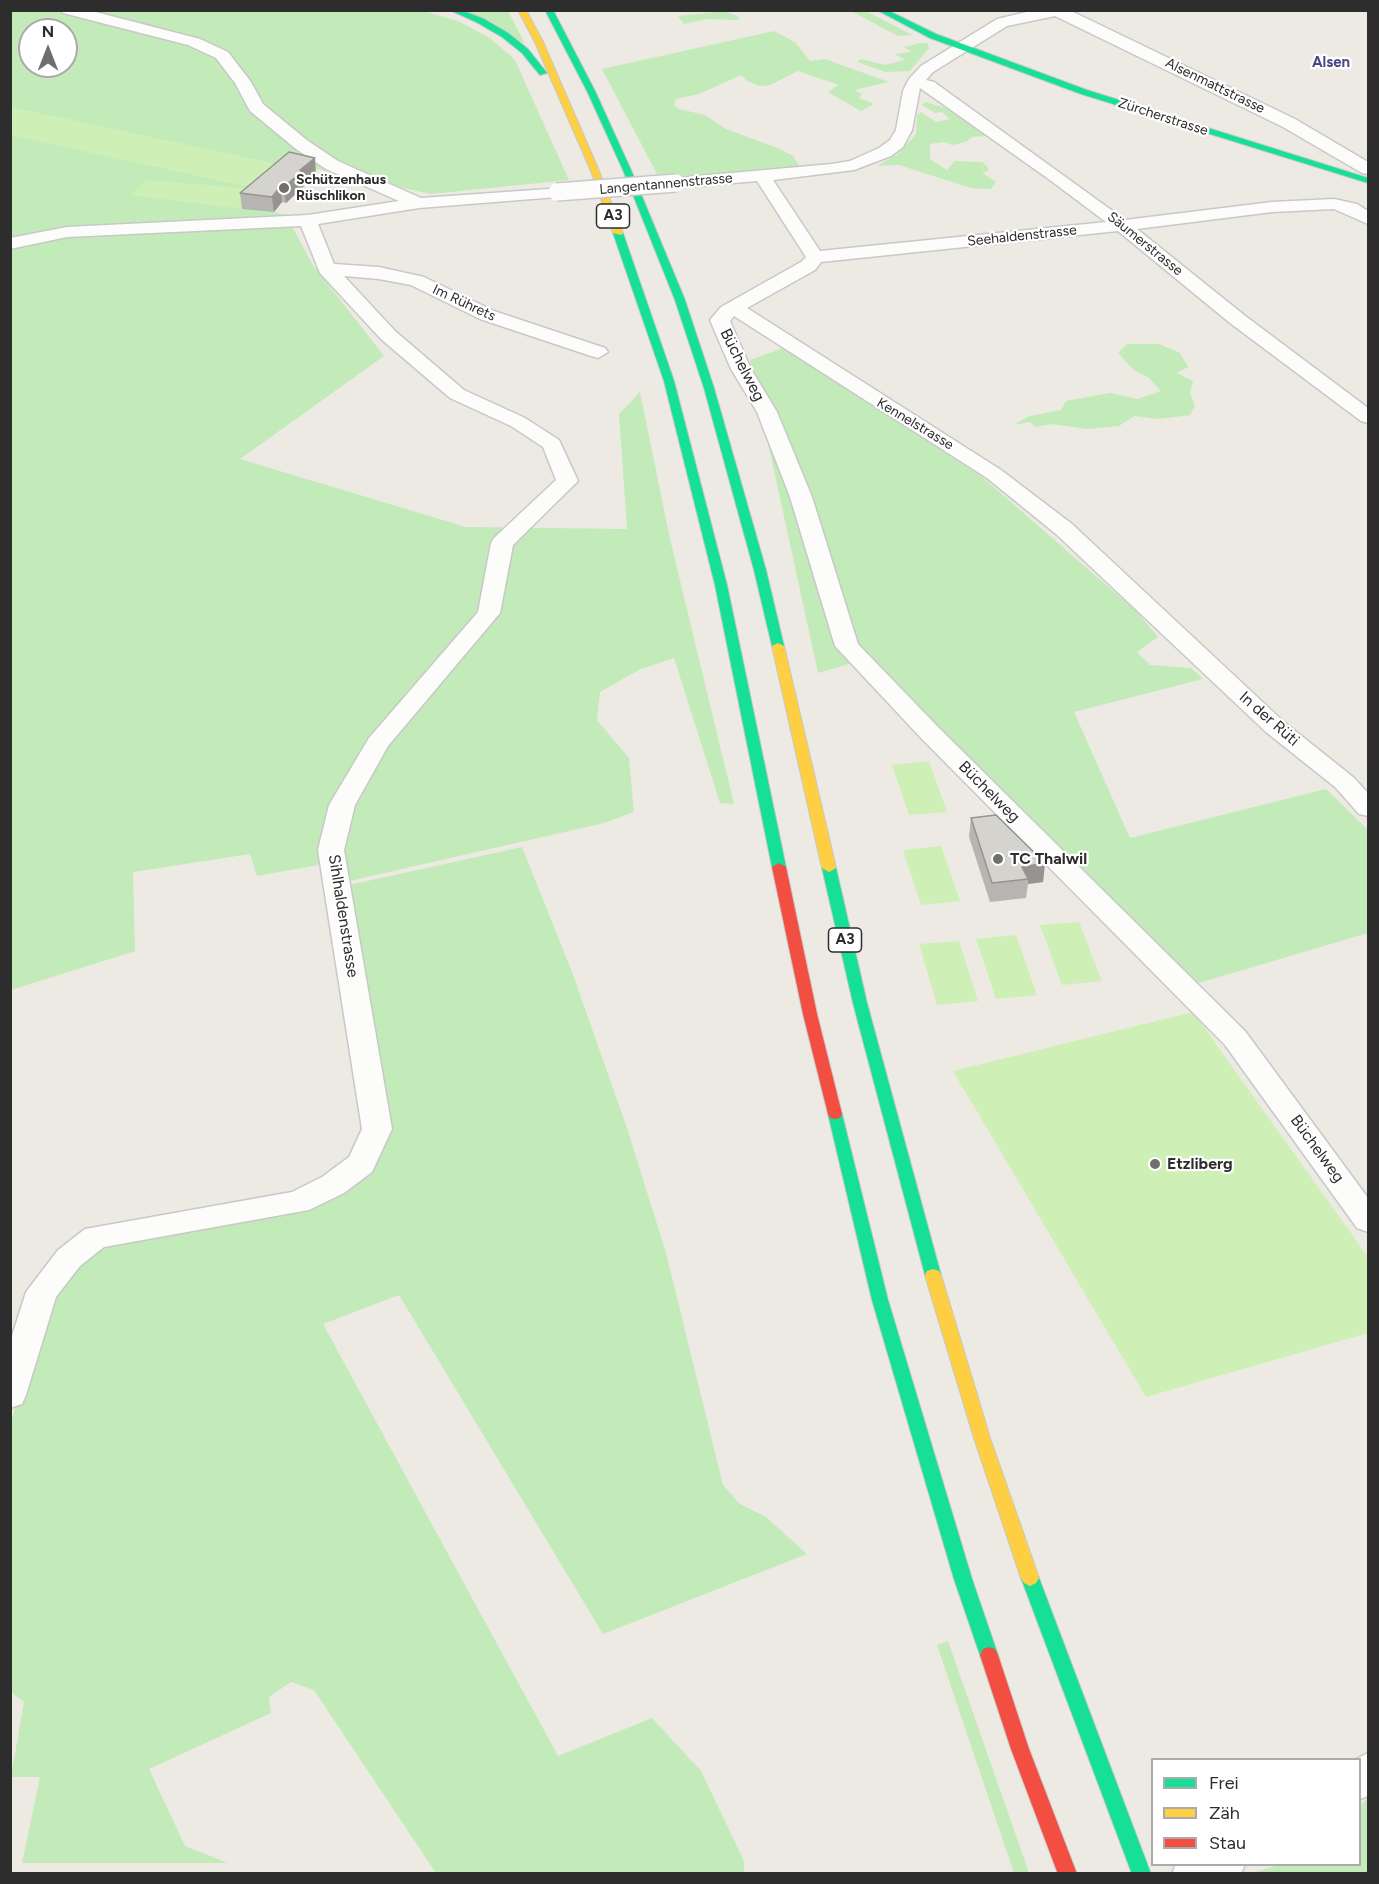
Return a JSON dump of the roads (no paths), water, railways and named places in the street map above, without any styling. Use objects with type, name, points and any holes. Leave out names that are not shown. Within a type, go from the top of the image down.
[{"type":"main road","points":[[453,10],[481,21],[515,42],[534,62],[565,103]]},
{"type":"main road","name":"A3","points":[[522,10],[595,171],[638,286],[669,381],[700,494],[731,630],[820,1056],[898,1365],[963,1579],[1020,1749],[1068,1874]]},
{"type":"main road","name":"A3","points":[[549,10],[591,91],[627,170],[680,300],[709,388],[760,570],[860,1003],[924,1244],[982,1438],[1017,1542],[1142,1874]]},
{"type":"main road","name":"Zürcherstrasse","points":[[880,10],[960,46],[1084,92],[1368,181]]},
{"type":"main road","name":"Zürcherstrasse","points":[[900,10],[945,33],[960,46]]},
{"type":"street","points":[[68,10],[194,42],[222,55],[243,82],[256,107],[293,137],[332,165],[419,203]]},
{"type":"street","points":[[915,82],[927,69],[960,46],[1002,22],[1059,11]]},
{"type":"street","name":"Alsenmattstrasse","points":[[1059,11],[1289,123],[1368,169]]},
{"type":"street","name":"Langentannenstrasse","points":[[10,244],[67,232],[308,220],[419,203],[762,176],[843,167],[885,152],[897,143],[904,130],[915,82]]},
{"type":"street","name":"Säumerstrasse","points":[[915,82],[928,85],[1121,225],[1237,319],[1368,417]]},
{"type":"street","points":[[734,308],[808,266],[814,257],[762,176]]},
{"type":"street","name":"Seehaldenstrasse","points":[[814,257],[1018,238],[1230,210],[1323,204],[1351,208],[1368,218]]},
{"type":"street","name":"Sihlhaldenstrasse","points":[[10,1395],[42,1292],[69,1258],[96,1237],[298,1202],[333,1185],[361,1164],[377,1128],[331,850],[342,805],[378,742],[489,613],[502,543],[567,481],[552,444],[518,422],[457,394],[387,335],[327,269],[308,220]]},
{"type":"street","name":"Im Rührets","points":[[327,269],[379,273],[417,281],[487,315],[598,352]]},
{"type":"street","name":"Kennelstrasse","points":[[734,308],[994,474],[1087,550],[1170,630]]},
{"type":"street","name":"Büchelweg","points":[[734,308],[722,315],[720,320],[741,369],[766,412],[801,497],[848,646],[930,734],[1235,1038],[1368,1220]]},
{"type":"street","name":"In der Rüti","points":[[1170,630],[1275,727],[1344,782],[1368,808]]},
{"type":"street","points":[[1191,1874],[1219,1866]]},
{"type":"place","name":"Schützenhaus Rüschlikon","points":[[284,188]]},
{"type":"place","name":"TC Thalwil","points":[[998,859]]},
{"type":"place","name":"Etzliberg","points":[[1155,1164]]},
{"type":"district","name":"Alsen","points":[[1331,63]]}]
